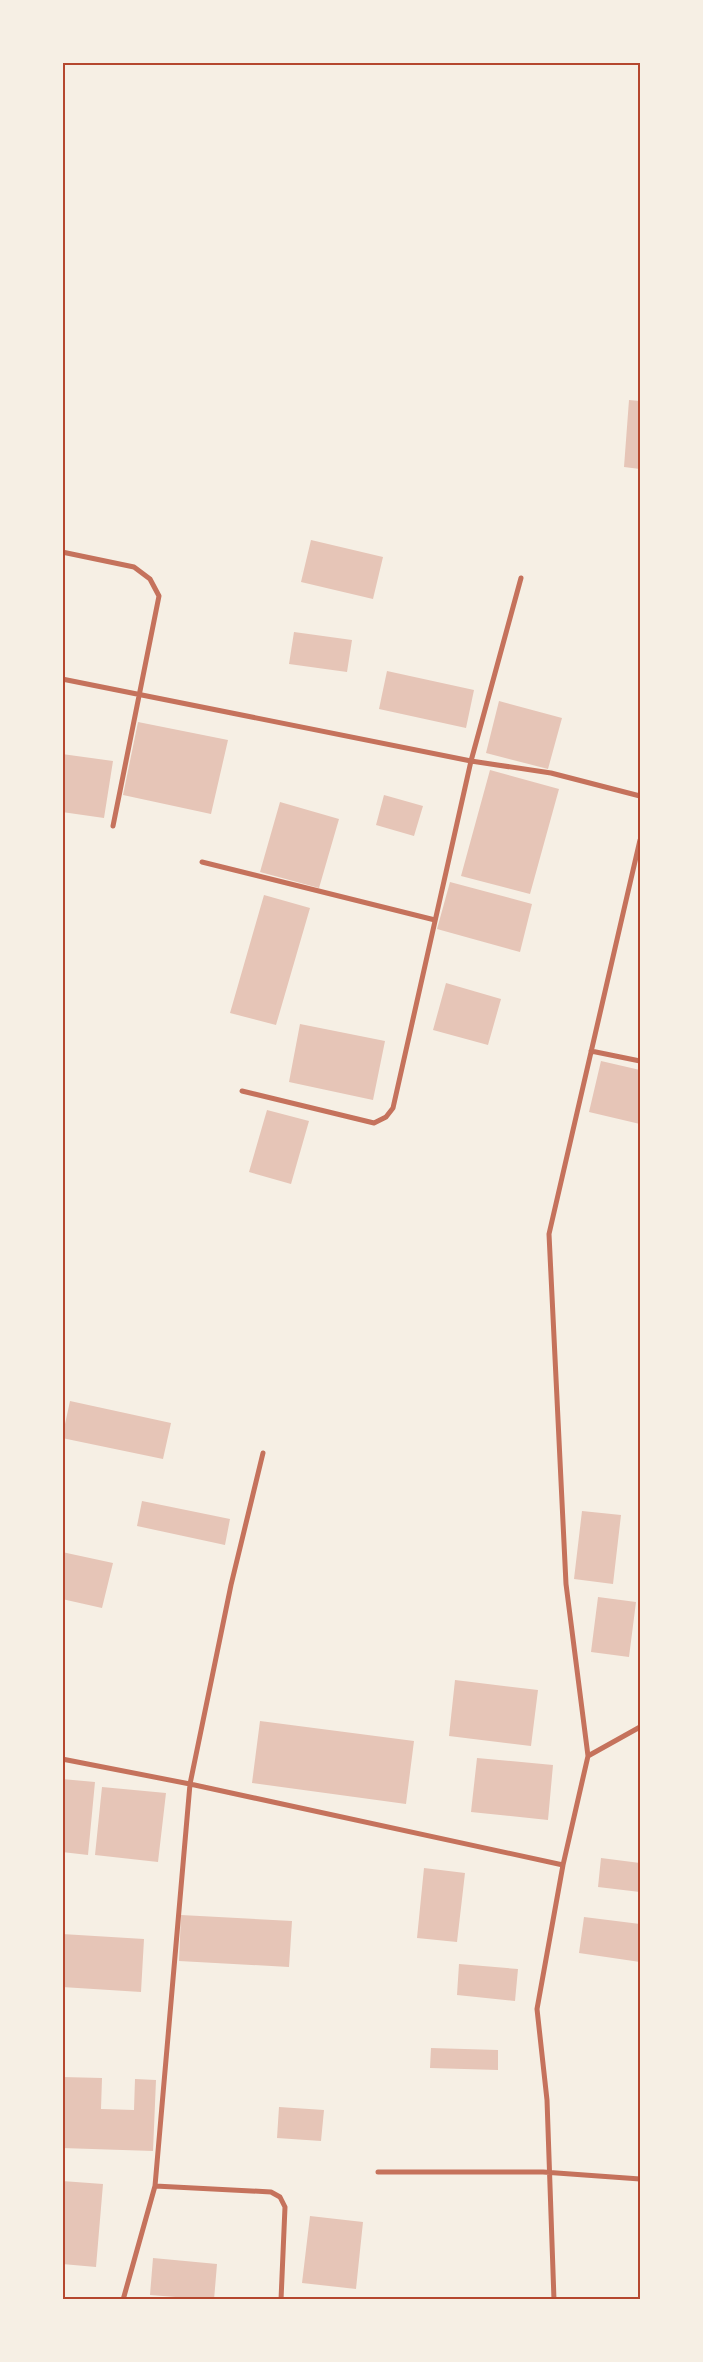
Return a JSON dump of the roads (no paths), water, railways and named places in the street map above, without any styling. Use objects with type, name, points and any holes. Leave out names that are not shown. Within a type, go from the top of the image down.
[{"type":"street","points":[[62,552],[134,567],[150,580],[159,596],[113,826]]},
{"type":"street","points":[[242,1091],[374,1123],[386,1117],[393,1108],[471,761],[521,578]]},
{"type":"street","points":[[62,679],[471,761],[551,773],[640,796]]},
{"type":"street","points":[[554,2300],[547,2100],[538,2009],[563,1865],[588,1756],[566,1584],[549,1234],[640,840]]},
{"type":"street","points":[[202,862],[435,920]]},
{"type":"street","points":[[591,1051],[640,1061]]},
{"type":"street","points":[[123,2300],[156,2186],[190,1784],[231,1585],[263,1453]]},
{"type":"street","points":[[588,1756],[640,1727]]},
{"type":"street","points":[[62,1759],[190,1784],[563,1865]]},
{"type":"street","points":[[378,2172],[551,2173],[640,2179]]},
{"type":"street","points":[[156,2186],[271,2192],[280,2197],[285,2207],[281,2300]]}]
